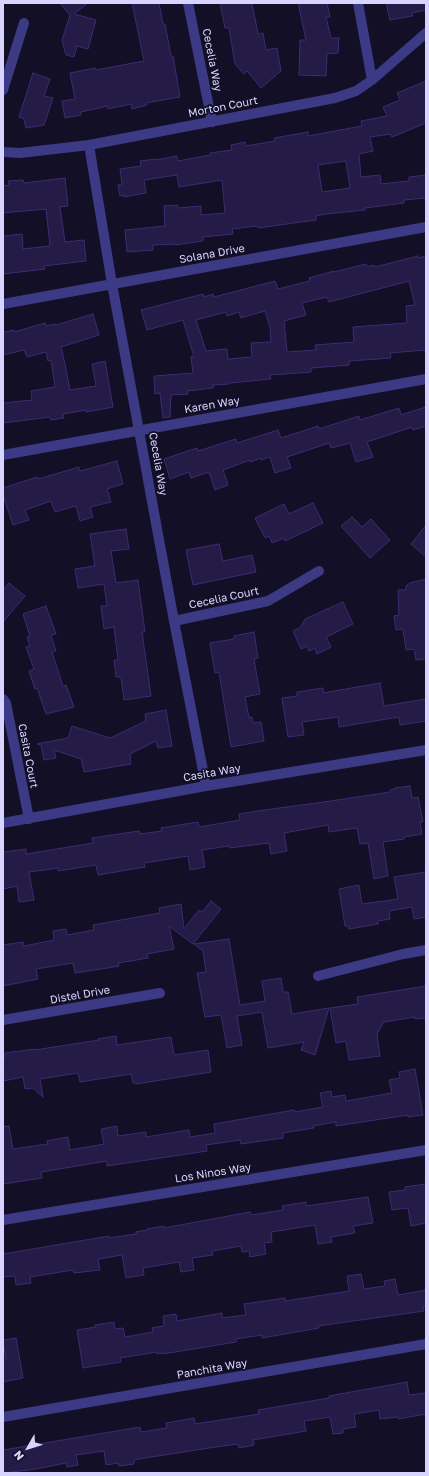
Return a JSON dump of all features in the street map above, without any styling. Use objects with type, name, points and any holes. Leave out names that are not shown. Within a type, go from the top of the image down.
[{"type":"street","name":"Cecelia Way","points":[[188,3],[212,122]]},
{"type":"street","points":[[358,3],[372,80]]},
{"type":"street","points":[[3,90],[24,23]]},
{"type":"street","name":"Morton Court","points":[[3,152],[20,153],[89,145],[335,98],[356,91],[372,80],[426,33]]},
{"type":"street","name":"Cecelia Way","points":[[89,145],[112,284],[206,786]]},
{"type":"street","name":"Solana Drive","points":[[3,304],[426,227]]},
{"type":"street","name":"Karen Way","points":[[3,455],[426,378]]},
{"type":"street","name":"Cecelia Court","points":[[174,621],[268,601],[319,571]]},
{"type":"street","name":"Casita Court","points":[[3,699],[6,703],[29,819]]},
{"type":"street","name":"Casita Way","points":[[3,823],[206,786],[426,750]]},
{"type":"street","points":[[318,976],[403,954],[426,950]]},
{"type":"street","name":"Distel Drive","points":[[3,1020],[160,993]]},
{"type":"street","name":"Los Ninos Way","points":[[3,1220],[426,1150]]},
{"type":"street","name":"Panchita Way","points":[[3,1417],[426,1344]]},
{"type":"building","points":[[60,3],[88,3],[74,14],[96,20],[88,49],[77,46],[74,57],[66,55],[62,40],[70,15]]},
{"type":"building","points":[[132,3],[159,3],[163,24],[165,24],[171,56],[173,56],[180,97],[146,103],[147,105],[132,109],[131,104],[108,109],[108,106],[81,112],[81,115],[65,118],[62,101],[75,99],[70,73],[95,68],[96,70],[144,61]]},
{"type":"building","points":[[220,3],[252,3],[258,34],[263,33],[266,50],[277,48],[281,71],[261,88],[247,71],[244,74],[235,64],[229,28],[225,28]]},
{"type":"building","points":[[298,3],[327,3],[330,17],[326,17],[331,38],[339,38],[338,53],[327,54],[326,76],[299,75],[300,40],[306,40]]},
{"type":"building","points":[[386,3],[426,3],[426,10],[412,13],[412,16],[390,20]]},
{"type":"building","points":[[33,73],[50,79],[44,96],[53,98],[44,125],[26,128],[24,119],[19,117]]},
{"type":"building","points":[[426,81],[426,123],[392,137],[390,134],[370,137],[373,151],[359,154],[361,177],[380,175],[381,184],[409,181],[409,177],[426,175],[426,198],[404,200],[404,203],[365,208],[365,210],[325,214],[316,216],[316,220],[258,228],[257,226],[232,229],[233,234],[203,237],[203,241],[175,245],[153,245],[153,250],[127,252],[125,230],[165,226],[164,206],[178,205],[178,208],[201,206],[201,215],[225,213],[222,180],[179,187],[177,175],[144,180],[146,193],[124,197],[124,195],[120,196],[118,185],[122,184],[120,169],[141,166],[140,161],[177,156],[178,161],[210,155],[210,153],[232,150],[231,145],[245,142],[246,146],[275,141],[274,138],[308,132],[308,136],[362,126],[361,121],[387,116],[383,107],[400,100],[397,93]],"holes":[[[346,161],[350,188],[322,192],[318,165]]]},
{"type":"building","points":[[65,178],[68,206],[60,207],[65,242],[84,240],[86,261],[44,266],[45,269],[3,274],[3,236],[22,234],[23,249],[50,246],[46,209],[3,213],[3,186],[9,185],[8,181],[23,180],[24,183]]},
{"type":"building","points":[[418,256],[418,258],[426,256],[426,350],[390,353],[391,358],[349,361],[349,365],[311,368],[311,372],[270,375],[271,379],[213,385],[213,388],[187,391],[188,394],[171,395],[170,417],[163,418],[160,393],[155,394],[154,376],[193,373],[191,357],[194,357],[183,320],[147,330],[141,310],[203,294],[204,297],[213,294],[214,297],[275,281],[278,289],[310,281],[309,278],[366,264],[367,267],[374,265],[375,267]],"holes":[[[409,281],[415,305],[406,306],[407,323],[353,327],[354,342],[315,345],[316,350],[287,352],[284,321],[306,315],[302,303],[327,297],[329,302]],[[265,311],[270,327],[271,342],[251,343],[252,357],[228,359],[227,349],[206,351],[196,320],[226,312],[227,316],[239,312],[241,318]]]},
{"type":"building","points":[[93,314],[99,335],[61,347],[70,390],[96,386],[92,364],[105,361],[113,407],[86,412],[86,410],[63,414],[64,418],[51,420],[50,417],[3,423],[3,403],[32,400],[31,391],[55,387],[51,360],[48,361],[46,352],[27,357],[24,350],[3,355],[3,332],[14,330],[14,332],[45,323],[46,326],[56,325]]},
{"type":"building","points":[[426,407],[426,426],[413,430],[412,427],[367,442],[373,457],[356,462],[350,443],[331,448],[329,443],[287,457],[291,468],[275,473],[270,457],[261,460],[261,458],[250,462],[250,460],[223,470],[228,485],[215,490],[209,472],[191,478],[189,472],[170,479],[164,459],[197,448],[198,451],[236,439],[237,443],[278,430],[281,438],[318,426],[319,429],[359,416],[360,420],[399,408],[401,415]]},
{"type":"building","points":[[117,461],[123,484],[107,489],[111,502],[90,507],[93,517],[80,521],[76,506],[55,512],[51,501],[25,510],[29,520],[13,525],[3,495],[3,488],[37,477],[38,479],[79,467],[80,471]]},
{"type":"building","points":[[313,503],[323,523],[285,541],[284,538],[272,543],[269,536],[265,538],[255,518],[284,504],[289,514]]},
{"type":"building","points":[[352,517],[362,527],[371,519],[390,540],[370,558],[341,526]]},
{"type":"building","points":[[426,525],[426,557],[411,544]]},
{"type":"building","points":[[126,529],[129,549],[111,551],[116,583],[138,580],[145,632],[142,632],[151,696],[124,700],[121,677],[116,677],[114,660],[118,660],[114,627],[104,629],[101,606],[107,606],[104,584],[78,588],[75,569],[95,566],[90,534]]},
{"type":"building","points":[[219,544],[223,561],[252,555],[256,572],[193,585],[186,550]]},
{"type":"building","points":[[426,579],[426,659],[416,660],[414,649],[406,650],[403,629],[396,630],[394,616],[399,615],[398,590],[406,590],[406,586],[410,583]]},
{"type":"building","points":[[9,583],[25,596],[3,622],[3,590]]},
{"type":"building","points":[[343,602],[353,624],[326,637],[331,647],[317,654],[315,648],[309,651],[307,646],[301,649],[293,631],[301,627],[305,619]]},
{"type":"building","points":[[46,606],[56,634],[51,635],[56,651],[52,652],[63,686],[66,685],[74,707],[46,714],[29,671],[34,669],[26,647],[30,646],[27,637],[30,636],[23,614]]},
{"type":"building","points":[[254,632],[258,658],[254,659],[260,694],[245,697],[249,718],[252,717],[253,723],[261,722],[264,741],[231,747],[219,672],[215,673],[210,643],[234,639],[234,636]]},
{"type":"building","points":[[380,683],[384,706],[426,699],[426,721],[400,725],[399,717],[339,727],[338,717],[302,722],[304,735],[288,737],[282,698],[297,696],[297,692],[323,688],[323,693]]},
{"type":"building","points":[[166,710],[172,746],[158,748],[156,741],[130,754],[131,764],[84,772],[81,759],[54,750],[56,758],[44,760],[41,745],[37,744],[68,738],[72,726],[110,738],[146,721],[145,714]]},
{"type":"building","points":[[410,786],[412,798],[418,797],[423,822],[420,822],[422,834],[404,837],[404,839],[383,842],[388,876],[374,879],[368,843],[360,844],[357,828],[329,832],[328,825],[284,833],[287,851],[271,854],[269,843],[202,850],[205,867],[190,870],[188,856],[144,863],[145,867],[98,875],[96,865],[58,871],[58,868],[29,872],[34,900],[19,902],[17,886],[3,889],[3,852],[26,849],[26,854],[93,843],[92,838],[139,831],[140,834],[162,831],[161,828],[198,822],[199,827],[240,820],[239,814],[390,792],[390,790],[395,788]]},
{"type":"building","points":[[426,872],[426,917],[414,919],[412,907],[389,911],[390,919],[378,921],[378,924],[349,929],[349,926],[345,926],[339,889],[359,885],[362,904],[398,899],[394,877]]},
{"type":"building","points":[[211,901],[221,909],[193,944],[169,926],[174,949],[147,954],[148,958],[118,963],[119,966],[75,973],[73,963],[36,969],[38,979],[3,986],[3,945],[23,942],[24,946],[54,940],[53,931],[66,929],[67,935],[94,930],[93,925],[160,913],[159,908],[181,904],[184,929],[199,910],[202,912]]},
{"type":"building","points":[[229,939],[240,1005],[265,1001],[262,981],[281,978],[283,992],[288,992],[292,1014],[329,1008],[315,1055],[301,1050],[304,1042],[268,1048],[262,1012],[237,1016],[242,1045],[227,1048],[221,1015],[205,1017],[197,973],[206,972],[203,951],[194,944]]},
{"type":"building","points":[[426,986],[426,1018],[415,1019],[415,1017],[384,1022],[377,1034],[380,1056],[349,1060],[346,1041],[336,1043],[330,1008],[358,1004],[357,997]]},
{"type":"building","points":[[116,1036],[117,1045],[171,1037],[174,1055],[208,1050],[211,1072],[136,1084],[133,1083],[131,1074],[80,1082],[78,1073],[40,1079],[43,1097],[33,1088],[25,1089],[23,1077],[3,1081],[3,1057],[5,1057],[5,1053],[35,1050]]},
{"type":"building","points":[[415,1069],[423,1115],[408,1117],[408,1115],[336,1126],[336,1122],[313,1126],[314,1128],[283,1133],[283,1138],[241,1144],[240,1140],[206,1145],[207,1151],[107,1166],[107,1161],[41,1172],[42,1178],[3,1184],[3,1127],[9,1126],[13,1149],[48,1144],[47,1141],[68,1137],[70,1150],[104,1144],[101,1129],[117,1126],[118,1136],[146,1132],[146,1137],[189,1130],[190,1137],[215,1133],[214,1124],[294,1110],[295,1112],[323,1107],[320,1093],[331,1091],[332,1097],[345,1095],[346,1101],[392,1093],[389,1080],[400,1078],[399,1072]]},
{"type":"building","points":[[426,1184],[426,1223],[411,1226],[408,1208],[392,1210],[389,1192],[405,1190],[405,1187]]},
{"type":"building","points":[[368,1197],[373,1223],[353,1226],[355,1233],[331,1237],[332,1242],[318,1244],[315,1225],[271,1232],[272,1242],[264,1243],[266,1254],[250,1257],[249,1251],[242,1252],[241,1246],[212,1251],[213,1255],[192,1258],[194,1270],[181,1272],[179,1262],[143,1268],[144,1275],[126,1278],[122,1255],[98,1259],[100,1270],[74,1273],[73,1270],[30,1277],[31,1283],[16,1285],[15,1276],[3,1277],[3,1254],[109,1236],[109,1238],[136,1234],[136,1232],[147,1229],[164,1226],[164,1228],[250,1212],[251,1215],[283,1210],[282,1206],[306,1202],[306,1206]]},
{"type":"building","points":[[361,1274],[364,1289],[385,1286],[384,1281],[395,1279],[398,1295],[426,1290],[426,1306],[423,1307],[424,1311],[318,1326],[319,1328],[262,1338],[262,1335],[236,1339],[236,1342],[169,1353],[157,1354],[157,1352],[120,1358],[121,1362],[83,1368],[77,1330],[114,1322],[115,1329],[123,1328],[125,1337],[153,1332],[152,1328],[164,1326],[163,1316],[176,1314],[177,1321],[222,1313],[222,1318],[246,1315],[244,1304],[285,1298],[285,1301],[349,1291],[347,1276]]},
{"type":"building","points":[[16,1338],[23,1378],[3,1382],[3,1360],[6,1360],[3,1340]]},
{"type":"building","points":[[407,1382],[409,1395],[426,1393],[426,1414],[398,1419],[398,1417],[380,1419],[379,1410],[354,1414],[356,1427],[343,1429],[343,1433],[333,1434],[330,1417],[304,1421],[306,1431],[253,1440],[254,1445],[239,1448],[238,1444],[209,1448],[134,1460],[134,1464],[119,1466],[118,1463],[106,1465],[104,1451],[76,1455],[78,1465],[67,1467],[66,1463],[36,1469],[3,1473],[3,1450],[140,1427],[141,1432],[167,1428],[166,1423],[194,1418],[195,1424],[259,1414],[258,1410],[329,1398],[329,1396]]}]
